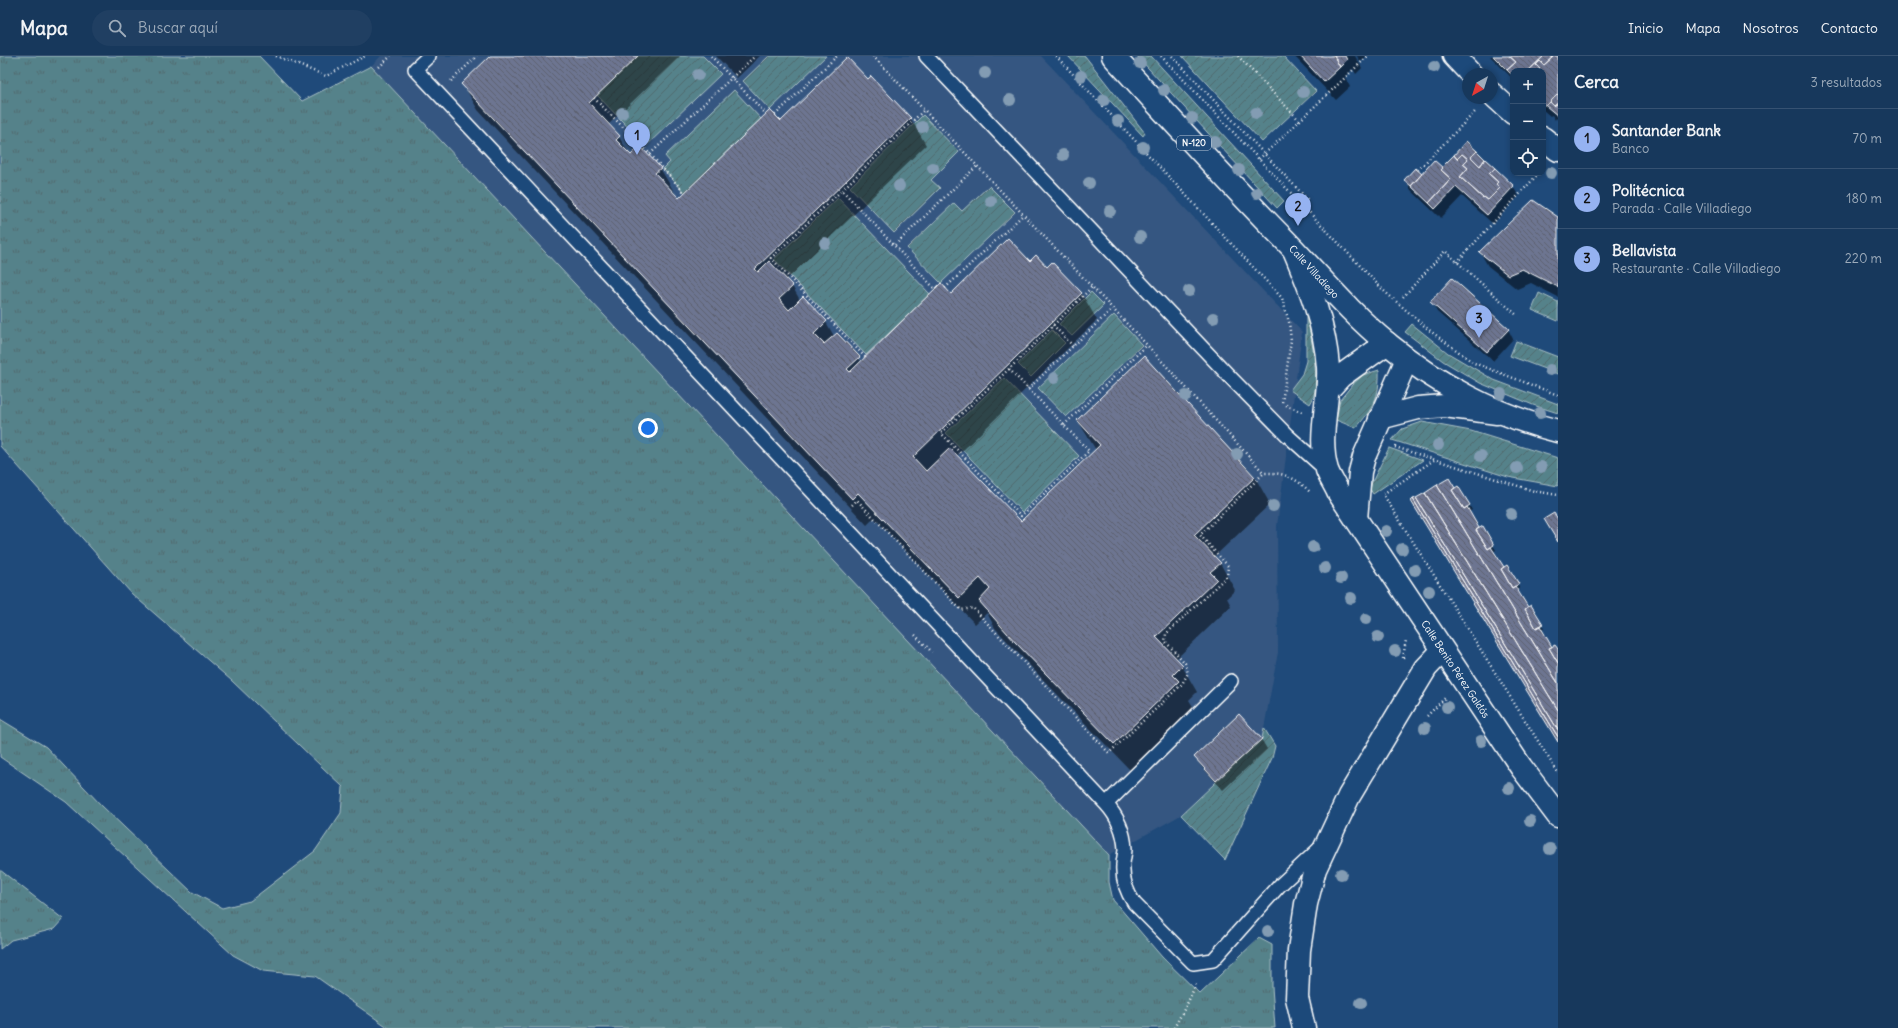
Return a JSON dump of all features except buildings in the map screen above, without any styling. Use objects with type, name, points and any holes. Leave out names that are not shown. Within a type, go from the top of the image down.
[{"type":"main road","name":"Calle Villadiego","points":[[1113,56],[1294,249],[1361,319],[1387,343],[1407,359],[1443,383],[1504,414],[1558,432]]},
{"type":"main road","points":[[1454,56],[1465,68]]},
{"type":"main road","points":[[1498,99],[1510,110]]},
{"type":"main road","points":[[1546,140],[1558,150]]},
{"type":"main road","name":"Calle Benito Pérez Galdós","points":[[1294,249],[1317,308],[1325,343],[1328,390],[1323,438],[1328,471],[1338,492],[1442,651],[1521,767],[1558,816]]},
{"type":"main road","points":[[1328,390],[1341,376],[1387,343]]},
{"type":"main road","points":[[1356,519],[1360,472],[1364,457],[1407,359]]},
{"type":"main road","points":[[1380,418],[1418,408],[1445,406],[1504,414]]},
{"type":"main road","points":[[1328,471],[1335,476],[1344,478],[1352,477],[1360,472]]},
{"type":"main road","points":[[1304,1028],[1297,998],[1299,950],[1306,904],[1314,869],[1349,796],[1422,674],[1442,651]]},
{"type":"lane","points":[[429,56],[415,69],[1116,815],[1123,833],[1125,850],[1123,878],[1127,893],[1134,903],[1193,963],[1213,960],[1279,886],[1327,841]]},
{"type":"lane","points":[[926,56],[1286,435],[1328,471]]},
{"type":"lane","points":[[1106,804],[1231,681]]},
{"type":"path","points":[[276,56],[326,76],[365,56]]},
{"type":"path","points":[[379,67],[391,56]]},
{"type":"path","points":[[455,87],[450,82],[477,56]]},
{"type":"path","points":[[711,56],[766,114]]},
{"type":"path","points":[[650,154],[755,56]]},
{"type":"path","points":[[775,115],[837,56]]},
{"type":"path","points":[[873,56],[1092,287],[1264,473]]},
{"type":"path","points":[[1056,56],[1282,298],[1289,322],[1291,340],[1282,403],[1302,412]]},
{"type":"path","points":[[1161,56],[1258,160],[1384,291],[1458,352],[1490,370],[1558,395]]},
{"type":"path","points":[[1172,56],[1308,200],[1302,206]]},
{"type":"path","points":[[1238,56],[1300,121]]},
{"type":"path","points":[[1258,160],[1368,56]]},
{"type":"path","points":[[594,98],[650,154],[685,193]]},
{"type":"path","points":[[865,357],[771,258],[924,110]]},
{"type":"path","points":[[1418,170],[1475,112]]},
{"type":"path","points":[[895,245],[977,166]]},
{"type":"path","points":[[1457,262],[1536,176]]},
{"type":"path","points":[[842,190],[935,289]]},
{"type":"path","points":[[945,288],[1023,215]]},
{"type":"path","points":[[1403,297],[1444,251],[1518,316]]},
{"type":"path","points":[[1009,369],[1089,452],[1021,516],[941,433],[1009,369],[1092,287]]},
{"type":"path","points":[[1028,389],[1112,309]]},
{"type":"path","points":[[1053,325],[1073,346]]},
{"type":"path","points":[[1064,425],[1147,346]]},
{"type":"path","points":[[1393,446],[1534,491],[1558,495]]},
{"type":"path","points":[[1435,460],[1383,494],[1558,773]]},
{"type":"path","points":[[847,499],[852,505],[857,500],[961,610],[973,608],[1109,753],[1182,684],[1188,673],[1186,663],[1165,641],[1166,634],[1227,576],[1228,566],[1200,535],[1264,473],[1274,472],[1291,476],[1313,495]]},
{"type":"path","points":[[915,635],[932,652]]},
{"type":"path","points":[[1401,663],[1406,638]]},
{"type":"path","points":[[1421,721],[1448,695]]},
{"type":"path","points":[[1174,1028],[1188,1002],[1205,962]]},
{"type":"shaded area","points":[[381,56],[1041,56],[1302,332],[1277,526],[1278,652],[1262,739],[1179,816],[1109,855],[371,66]]},
{"type":"green space","points":[[0,56],[259,56],[302,101],[371,66],[1109,855],[1109,882],[1113,900],[1162,957],[1200,994],[1259,938],[1272,945],[1272,987],[1275,1028],[389,1028],[315,976],[263,971],[233,955],[66,802],[0,757],[0,719],[46,747],[102,806],[192,892],[222,908],[250,901],[315,851],[341,813],[343,787],[232,681],[132,594],[0,446]]},
{"type":"green space","points":[[638,56],[703,56],[721,74],[646,146],[597,95]]},
{"type":"green space","points":[[769,56],[826,56],[770,110],[743,81]]},
{"type":"green space","points":[[1068,56],[1085,56],[1145,133],[1143,136]]},
{"type":"green space","points":[[1137,56],[1151,56],[1284,201],[1277,208]]},
{"type":"green space","points":[[1182,56],[1283,56],[1316,91],[1262,142]]},
{"type":"green space","points":[[734,90],[761,119],[685,193],[663,169],[670,162],[665,156]]},
{"type":"green space","points":[[923,115],[959,152],[931,180],[940,188],[894,233],[850,187]]},
{"type":"green space","points":[[989,186],[1015,212],[941,283],[907,248],[954,203],[962,211]]},
{"type":"green space","points":[[838,198],[930,294],[866,355],[774,259]]},
{"type":"green space","points":[[1091,292],[1104,305],[1072,336],[1059,324]]},
{"type":"green space","points":[[1539,293],[1558,302],[1558,321],[1532,310]]},
{"type":"green space","points":[[1306,311],[1316,373],[1314,396],[1310,404],[1290,390],[1302,374],[1306,361]]},
{"type":"green space","points":[[1114,315],[1142,345],[1066,417],[1038,388]]},
{"type":"green space","points":[[1412,324],[1448,353],[1494,380],[1558,404],[1558,413],[1533,405],[1480,383],[1443,361],[1405,332]]},
{"type":"green space","points":[[1052,330],[1065,343],[1031,377],[1018,364]]},
{"type":"green space","points":[[1516,341],[1558,357],[1558,374],[1510,356]]},
{"type":"green space","points":[[1379,370],[1377,395],[1371,408],[1356,428],[1336,420],[1340,400],[1352,385],[1363,375]]},
{"type":"green space","points":[[1004,378],[1079,456],[1022,512],[946,433]]},
{"type":"green space","points":[[1422,422],[1471,431],[1558,458],[1558,486],[1508,477],[1392,440],[1402,429]]},
{"type":"green space","points":[[1389,448],[1423,460],[1373,494],[1370,489],[1372,482]]},
{"type":"green space","points":[[1264,728],[1275,746],[1272,758],[1225,860],[1181,815],[1262,739]]},
{"type":"green space","points":[[0,870],[63,919],[54,929],[11,940],[0,949]]},
{"type":"place","name":"Santander Bank","points":[[637,155]]},
{"type":"place","name":"Politécnica","points":[[1298,226]]},
{"type":"place","name":"Bellavista","points":[[1479,338]]}]
